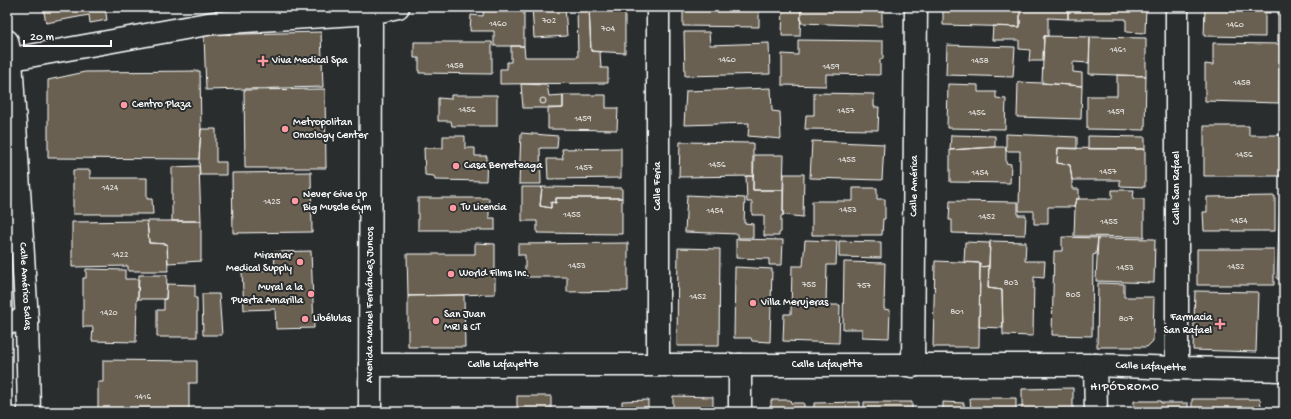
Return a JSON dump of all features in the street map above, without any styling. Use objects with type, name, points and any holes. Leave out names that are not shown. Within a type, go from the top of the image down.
[{"type":"street","points":[[8,53],[212,15],[371,10],[398,7]]},
{"type":"street","name":"Calle Feria","points":[[658,7],[658,365]]},
{"type":"street","name":"Calle América","points":[[913,366],[916,7]]},
{"type":"street","name":"Calle San Rafael","points":[[1177,7],[1177,368]]},
{"type":"street","name":"Avenida Manuel Fernández Juncos","points":[[370,412],[371,10]]},
{"type":"street","name":"Calle Américo Salas","points":[[8,53],[17,322],[29,412]]},
{"type":"street","name":"Calle Lafayette","points":[[370,365],[1095,365],[1284,370]]},
{"type":"street","points":[[740,365],[740,412]]},
{"type":"street","points":[[1095,365],[1096,412]]},
{"type":"building","points":[[43,7],[105,7],[107,20],[90,23],[89,15],[46,23]]},
{"type":"building","points":[[484,7],[524,7],[524,46],[494,46],[494,31],[470,31],[471,15],[483,16]]},
{"type":"building","points":[[532,7],[565,7],[567,36],[534,38]]},
{"type":"building","points":[[577,7],[589,7],[591,51],[600,52],[601,68],[608,68],[608,83],[500,84],[500,69],[507,69],[507,62],[511,62],[511,46],[524,46],[525,57],[578,57]]},
{"type":"building","points":[[589,7],[625,7],[625,53],[591,51]]},
{"type":"building","points":[[683,7],[759,7],[759,27],[683,26]]},
{"type":"building","points":[[783,7],[801,7],[800,36],[782,36]]},
{"type":"building","points":[[801,7],[882,7],[882,26],[801,23]]},
{"type":"building","points":[[943,7],[1020,7],[1020,27],[943,25]]},
{"type":"building","points":[[1020,7],[1068,7],[1068,19],[1048,18],[1048,36],[1044,36],[1043,61],[1029,61],[1030,50],[1019,49],[1019,40],[992,40],[993,26],[1020,27]]},
{"type":"building","points":[[1068,7],[1146,7],[1145,33],[1126,32],[1126,19],[1068,19]]},
{"type":"building","points":[[1205,7],[1270,7],[1270,13],[1265,13],[1265,37],[1204,36]]},
{"type":"building","points":[[1278,7],[1284,7],[1284,43],[1278,42]]},
{"type":"building","name":"Viva Medical Spa","points":[[321,32],[323,87],[206,90],[204,35]]},
{"type":"building","points":[[684,32],[709,32],[710,45],[769,43],[770,74],[685,76]]},
{"type":"building","points":[[1044,36],[1090,37],[1089,63],[1073,62],[1073,72],[1082,73],[1082,86],[1042,83]]},
{"type":"building","points":[[1090,37],[1146,38],[1146,76],[1089,74]]},
{"type":"building","points":[[798,40],[883,41],[883,59],[880,59],[880,75],[826,74],[826,86],[782,85],[782,54],[798,55]]},
{"type":"building","points":[[414,42],[492,42],[492,74],[419,73],[419,58],[414,58]]},
{"type":"building","points":[[1213,43],[1280,44],[1279,103],[1205,101],[1205,64],[1213,65]]},
{"type":"building","points":[[1282,43],[1284,43],[1284,80],[1282,80]]},
{"type":"building","points":[[947,45],[1015,47],[1013,77],[946,75]]},
{"type":"building","name":"Centro Plaza","points":[[200,71],[201,129],[199,159],[48,158],[48,80],[85,72]]},
{"type":"building","points":[[1117,75],[1146,76],[1145,130],[1087,129],[1087,96],[1117,96]]},
{"type":"building","points":[[1282,80],[1284,80],[1284,128],[1282,128]]},
{"type":"building","points":[[1018,82],[1082,86],[1081,119],[1017,117]]},
{"type":"building","points":[[521,84],[547,85],[549,96],[563,95],[563,108],[523,108]]},
{"type":"building","points":[[948,84],[978,85],[978,92],[996,92],[996,98],[1006,99],[1005,129],[947,128]]},
{"type":"building","points":[[771,88],[772,111],[780,112],[781,139],[748,136],[749,123],[684,125],[686,91]]},
{"type":"building","name":"Metropolitan Oncology Center","points":[[325,89],[326,168],[245,168],[244,90]]},
{"type":"building","points":[[814,93],[874,94],[874,107],[879,107],[878,130],[805,129],[806,115],[814,115]]},
{"type":"building","points":[[451,95],[497,95],[497,126],[452,126],[451,121],[438,121],[438,98],[451,99]]},
{"type":"building","points":[[563,95],[606,95],[606,108],[618,108],[617,130],[548,129],[548,109],[563,108]]},
{"type":"building","points":[[543,98],[546,101],[543,104],[540,101]]},
{"type":"building","points":[[1204,126],[1249,126],[1249,135],[1283,135],[1283,176],[1204,176]]},
{"type":"building","points":[[201,129],[216,129],[216,162],[226,162],[226,175],[200,175],[199,159]]},
{"type":"building","points":[[521,133],[558,136],[557,148],[540,148],[541,184],[519,184]]},
{"type":"building","points":[[1006,134],[1077,137],[1077,149],[1058,148],[1057,163],[1070,165],[1072,189],[1079,189],[1079,199],[1076,199],[1074,207],[1048,207],[1048,224],[1034,224],[1034,211],[1019,211],[1020,151],[1006,151]]},
{"type":"building","points":[[951,135],[995,136],[995,147],[950,150]]},
{"type":"building","name":"Casa Berreteaga","points":[[443,136],[465,136],[465,148],[475,148],[475,156],[487,156],[486,181],[435,180],[434,176],[425,175],[424,148],[443,148]]},
{"type":"building","points":[[1088,136],[1145,137],[1145,149],[1088,149]]},
{"type":"building","points":[[812,141],[884,144],[882,180],[810,178]]},
{"type":"building","points":[[680,142],[753,143],[753,176],[679,177]]},
{"type":"building","points":[[1006,147],[1006,163],[1011,164],[1010,183],[950,182],[950,150]]},
{"type":"building","points":[[621,148],[621,178],[548,179],[547,159],[563,159],[562,149]]},
{"type":"building","points":[[1058,148],[1145,149],[1145,187],[1120,186],[1120,180],[1072,180],[1070,165],[1057,163]]},
{"type":"building","points":[[754,155],[784,155],[783,190],[753,190]]},
{"type":"building","points":[[199,166],[201,221],[172,221],[172,167]]},
{"type":"building","points":[[73,170],[90,170],[90,178],[147,178],[147,199],[152,199],[153,214],[73,214]]},
{"type":"building","points":[[311,172],[312,232],[233,233],[232,173]]},
{"type":"building","points":[[784,174],[804,174],[803,217],[783,215]]},
{"type":"building","points":[[746,176],[753,176],[753,190],[783,190],[783,215],[781,216],[781,232],[779,233],[779,236],[764,236],[764,215],[752,215],[752,202],[747,202]]},
{"type":"building","points":[[522,187],[542,187],[540,206],[551,208],[551,202],[556,203],[556,198],[622,198],[622,234],[537,233],[537,221],[522,221]]},
{"type":"building","points":[[542,187],[622,188],[622,198],[556,198],[556,203],[551,202],[551,208],[540,206]]},
{"type":"building","points":[[853,188],[877,188],[877,199],[885,199],[885,219],[883,219],[882,235],[812,235],[812,201],[853,201]]},
{"type":"building","points":[[1112,190],[1134,190],[1133,199],[1144,199],[1144,237],[1074,236],[1074,207],[1076,199],[1112,199]]},
{"type":"building","points":[[687,195],[745,198],[744,223],[753,224],[753,238],[738,238],[738,234],[685,232]]},
{"type":"building","points":[[1275,196],[1275,231],[1204,231],[1203,212],[1207,212],[1207,197]]},
{"type":"building","name":"Tu Licencia","points":[[418,198],[489,198],[489,218],[495,218],[495,230],[418,230]]},
{"type":"building","points":[[1280,199],[1284,199],[1284,279],[1277,279]]},
{"type":"building","points":[[950,201],[1018,202],[1018,215],[1026,215],[1025,235],[952,233],[952,220],[949,220]]},
{"type":"building","points":[[147,221],[149,243],[167,244],[168,271],[128,271],[128,266],[72,267],[72,222]]},
{"type":"building","points":[[147,221],[201,221],[201,261],[168,263],[167,244],[149,243]]},
{"type":"building","points":[[1062,237],[1098,238],[1096,254],[1093,255],[1092,336],[1052,335],[1054,251],[1062,251]]},
{"type":"building","points":[[1098,238],[1155,239],[1154,283],[1096,281]]},
{"type":"building","points":[[736,239],[783,240],[782,265],[769,265],[769,259],[736,258]]},
{"type":"building","points":[[805,240],[837,241],[836,265],[827,265],[826,305],[840,305],[839,343],[783,341],[784,314],[791,314],[792,266],[803,266]]},
{"type":"building","points":[[839,241],[881,242],[881,258],[839,257]]},
{"type":"building","points":[[990,241],[1026,242],[1025,261],[1045,261],[1044,278],[1034,277],[1033,336],[1003,335],[1002,290],[988,288]]},
{"type":"building","points":[[965,242],[990,243],[989,266],[980,267],[980,263],[964,262]]},
{"type":"building","name":"World Films Inc.","points":[[475,243],[495,244],[495,294],[408,296],[407,254],[475,254]]},
{"type":"building","points":[[628,243],[628,291],[567,292],[567,277],[525,277],[525,255],[518,255],[518,244]]},
{"type":"building","points":[[678,248],[720,249],[719,346],[677,346]]},
{"type":"building","points":[[1197,249],[1274,249],[1274,285],[1197,285]]},
{"type":"building","points":[[311,251],[314,328],[276,329],[275,309],[244,310],[242,271],[275,270],[274,252]]},
{"type":"building","points":[[935,261],[980,263],[979,347],[933,347]]},
{"type":"building","points":[[844,262],[885,263],[884,309],[890,310],[889,338],[862,337],[862,329],[843,329]]},
{"type":"building","points":[[989,266],[988,288],[1002,290],[1003,328],[979,327],[980,267]]},
{"type":"building","name":"Villa Merujeras","points":[[735,267],[772,269],[770,342],[752,341],[751,338],[734,338]]},
{"type":"building","points":[[86,269],[125,270],[125,279],[138,279],[136,342],[92,341],[93,327],[83,327],[83,278],[86,278]]},
{"type":"building","points":[[139,275],[167,275],[166,299],[138,299]]},
{"type":"building","points":[[1098,283],[1124,284],[1124,297],[1154,297],[1153,341],[1147,347],[1097,347]]},
{"type":"building","points":[[167,284],[195,285],[195,298],[197,298],[197,337],[157,337],[157,310],[164,310],[164,299],[166,299]]},
{"type":"building","points":[[1195,291],[1258,292],[1256,352],[1193,350]]},
{"type":"building","points":[[202,294],[219,294],[222,335],[203,335]]},
{"type":"building","name":"San Juan MRI & CT","points":[[464,295],[465,347],[408,347],[408,296]]},
{"type":"building","points":[[103,360],[197,361],[197,383],[189,383],[189,412],[98,411],[98,382],[103,382]]},
{"type":"building","points":[[1073,388],[1073,412],[1022,412],[1022,389]]},
{"type":"building","points":[[517,396],[551,396],[551,412],[517,412]]},
{"type":"building","points":[[673,396],[713,397],[713,412],[673,412]]},
{"type":"building","points":[[970,398],[1016,398],[1016,412],[971,412]]},
{"type":"building","points":[[1192,399],[1260,399],[1262,412],[1192,412]]},
{"type":"building","points":[[648,400],[648,412],[622,412],[622,401]]},
{"type":"building","points":[[771,400],[790,400],[791,403],[804,403],[804,412],[771,412]]},
{"type":"building","points":[[1134,401],[1188,403],[1188,412],[1134,412]]},
{"type":"building","points":[[860,402],[860,412],[814,412],[814,403]]},
{"type":"building","points":[[864,402],[912,402],[912,412],[864,412]]},
{"type":"building","points":[[943,402],[964,403],[964,412],[919,412],[919,410],[943,410]]},
{"type":"building","points":[[568,407],[612,407],[612,412],[568,412]]},
{"type":"place","name":"Viva Medical Spa","points":[[263,61]]},
{"type":"place","name":"Centro Plaza","points":[[124,105]]},
{"type":"place","name":"Metropolitan Oncology Center","points":[[285,129]]},
{"type":"place","name":"Casa Berreteaga","points":[[456,166]]},
{"type":"place","name":"Never Give Up Big Muscle Gym","points":[[295,201]]},
{"type":"place","name":"Tu Licencia","points":[[453,208]]},
{"type":"place","name":"Miramar Medical Supply","points":[[300,262]]},
{"type":"place","name":"World Films Inc.","points":[[451,274]]},
{"type":"place","name":"Mural a la Puerta Amarilla","points":[[311,294]]},
{"type":"place","name":"Villa Merujeras","points":[[753,303]]},
{"type":"place","name":"Libélulas","points":[[305,319]]},
{"type":"place","name":"San Juan MRI & CT","points":[[436,321]]},
{"type":"place","name":"Farmacia San Rafael","points":[[1220,324]]},
{"type":"district","name":"HIPÓDROMO","points":[[1125,388]]}]
